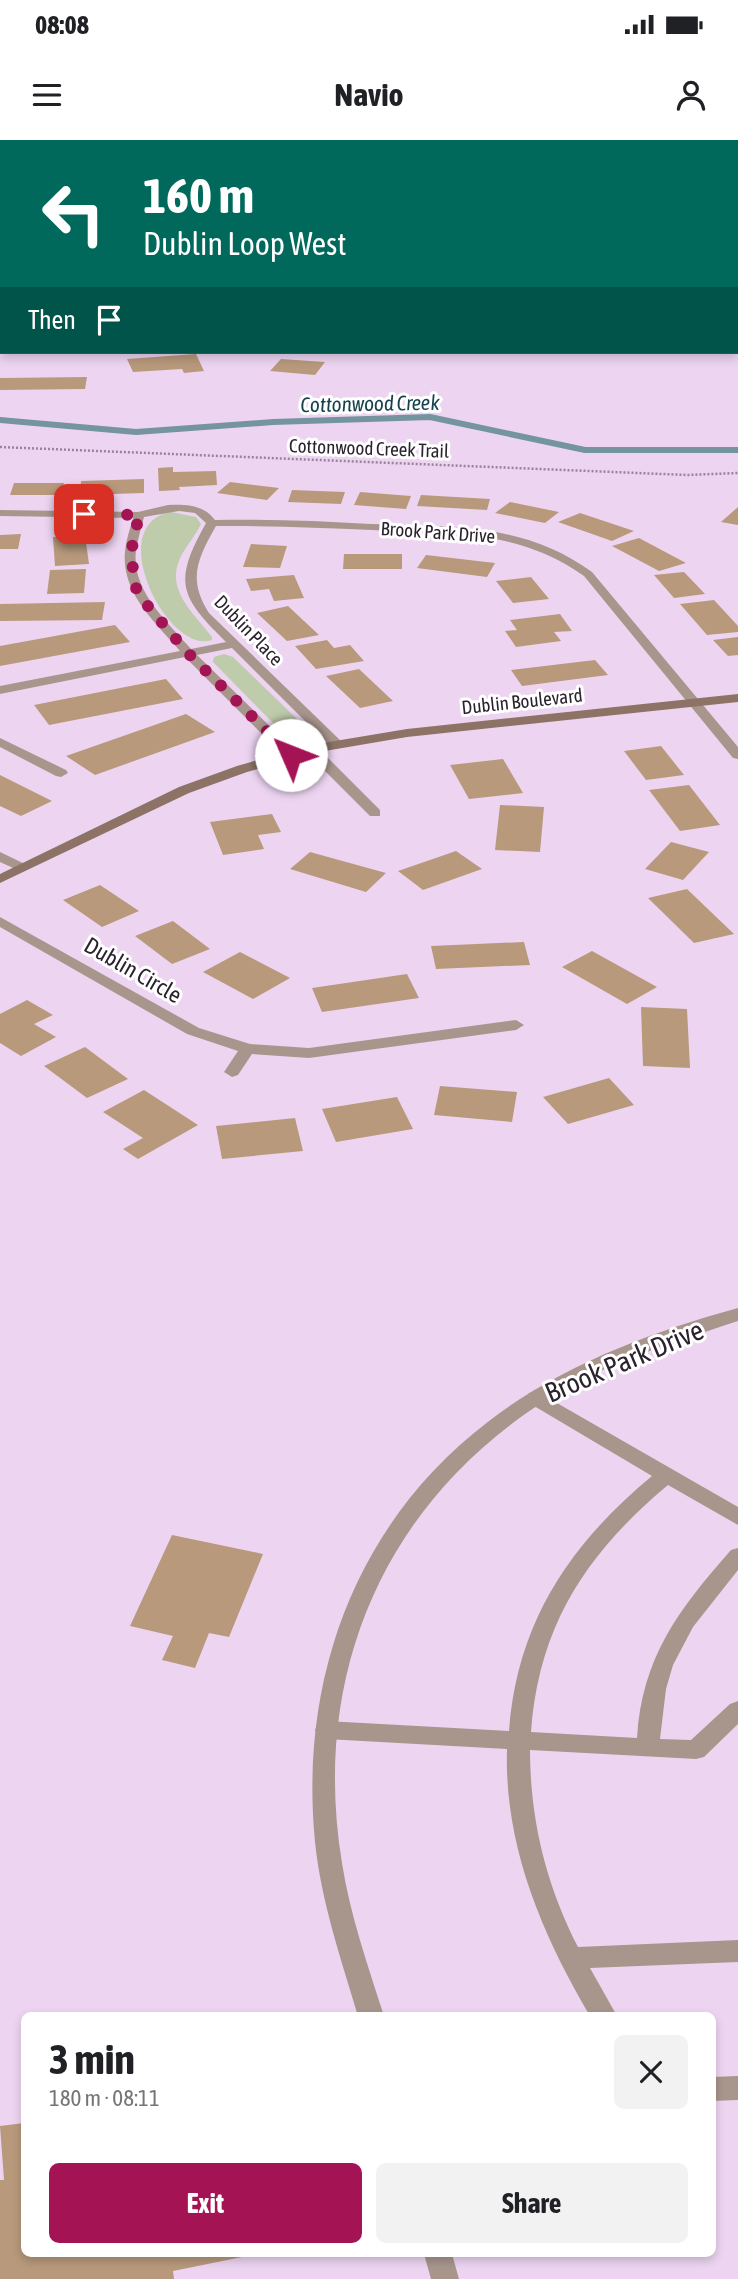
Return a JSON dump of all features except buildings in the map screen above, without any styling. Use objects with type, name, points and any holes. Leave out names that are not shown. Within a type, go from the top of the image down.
[{"type":"main road","name":"Dublin Boulevard","points":[[0,879],[174,794],[242,769],[335,744],[443,729],[738,698]]},
{"type":"street","points":[[0,513],[139,515],[182,508],[205,514],[212,523]]},
{"type":"street","points":[[139,515],[131,552],[135,586],[149,610],[188,653],[291,755]]},
{"type":"street","name":"Brook Park Drive","points":[[212,523],[278,522],[460,531],[508,538],[551,550],[588,574],[738,755]]},
{"type":"street","name":"Dublin Place","points":[[212,523],[192,562],[190,590],[205,615],[335,744]]},
{"type":"street","points":[[0,690],[234,644]]},
{"type":"street","points":[[0,741],[61,773]]},
{"type":"street","points":[[311,750],[375,813]]},
{"type":"street","points":[[0,856],[22,868]]},
{"type":"street","name":"Dublin Circle","points":[[0,921],[193,1031],[247,1050],[275,1054],[309,1053],[516,1025]]},
{"type":"street","points":[[232,1072],[247,1050]]},
{"type":"street","name":"Brook Park Drive","points":[[370,2012],[340,1908],[327,1843],[324,1774],[327,1715],[354,1610],[375,1564],[429,1489],[463,1454],[536,1398],[615,1359],[738,1314]]},
{"type":"street","points":[[536,1398],[738,1517]]},
{"type":"street","points":[[602,2012],[544,1899],[529,1853],[518,1779],[528,1670],[537,1642],[564,1586],[579,1563],[612,1523],[666,1475]]},
{"type":"street","points":[[648,1748],[652,1692],[671,1643],[696,1603],[738,1556]]},
{"type":"street","points":[[326,1730],[696,1750],[738,1710]]},
{"type":"street","points":[[572,1958],[738,1951]]},
{"type":"street","points":[[716,2089],[738,2088]]},
{"type":"street","points":[[439,2257],[445,2279]]},
{"type":"path","name":"Cottonwood Creek Trail","points":[[0,447],[687,475],[738,473]]},
{"type":"green space","points":[[171,512],[196,517],[201,524],[181,556],[176,580],[183,600],[212,640],[195,640],[177,628],[161,610],[149,586],[142,562],[142,539],[151,522]]},
{"type":"green space","points":[[224,654],[233,657],[299,721],[300,727],[288,731],[277,727],[213,662],[214,657]]},
{"type":"waterway","name":"Cottonwood Creek","points":[[0,420],[136,432],[273,422],[430,417],[585,450],[738,450]]},
{"type":"route","points":[[84,514],[139,515],[131,552],[135,586],[141,598],[188,653],[291,755]]}]
